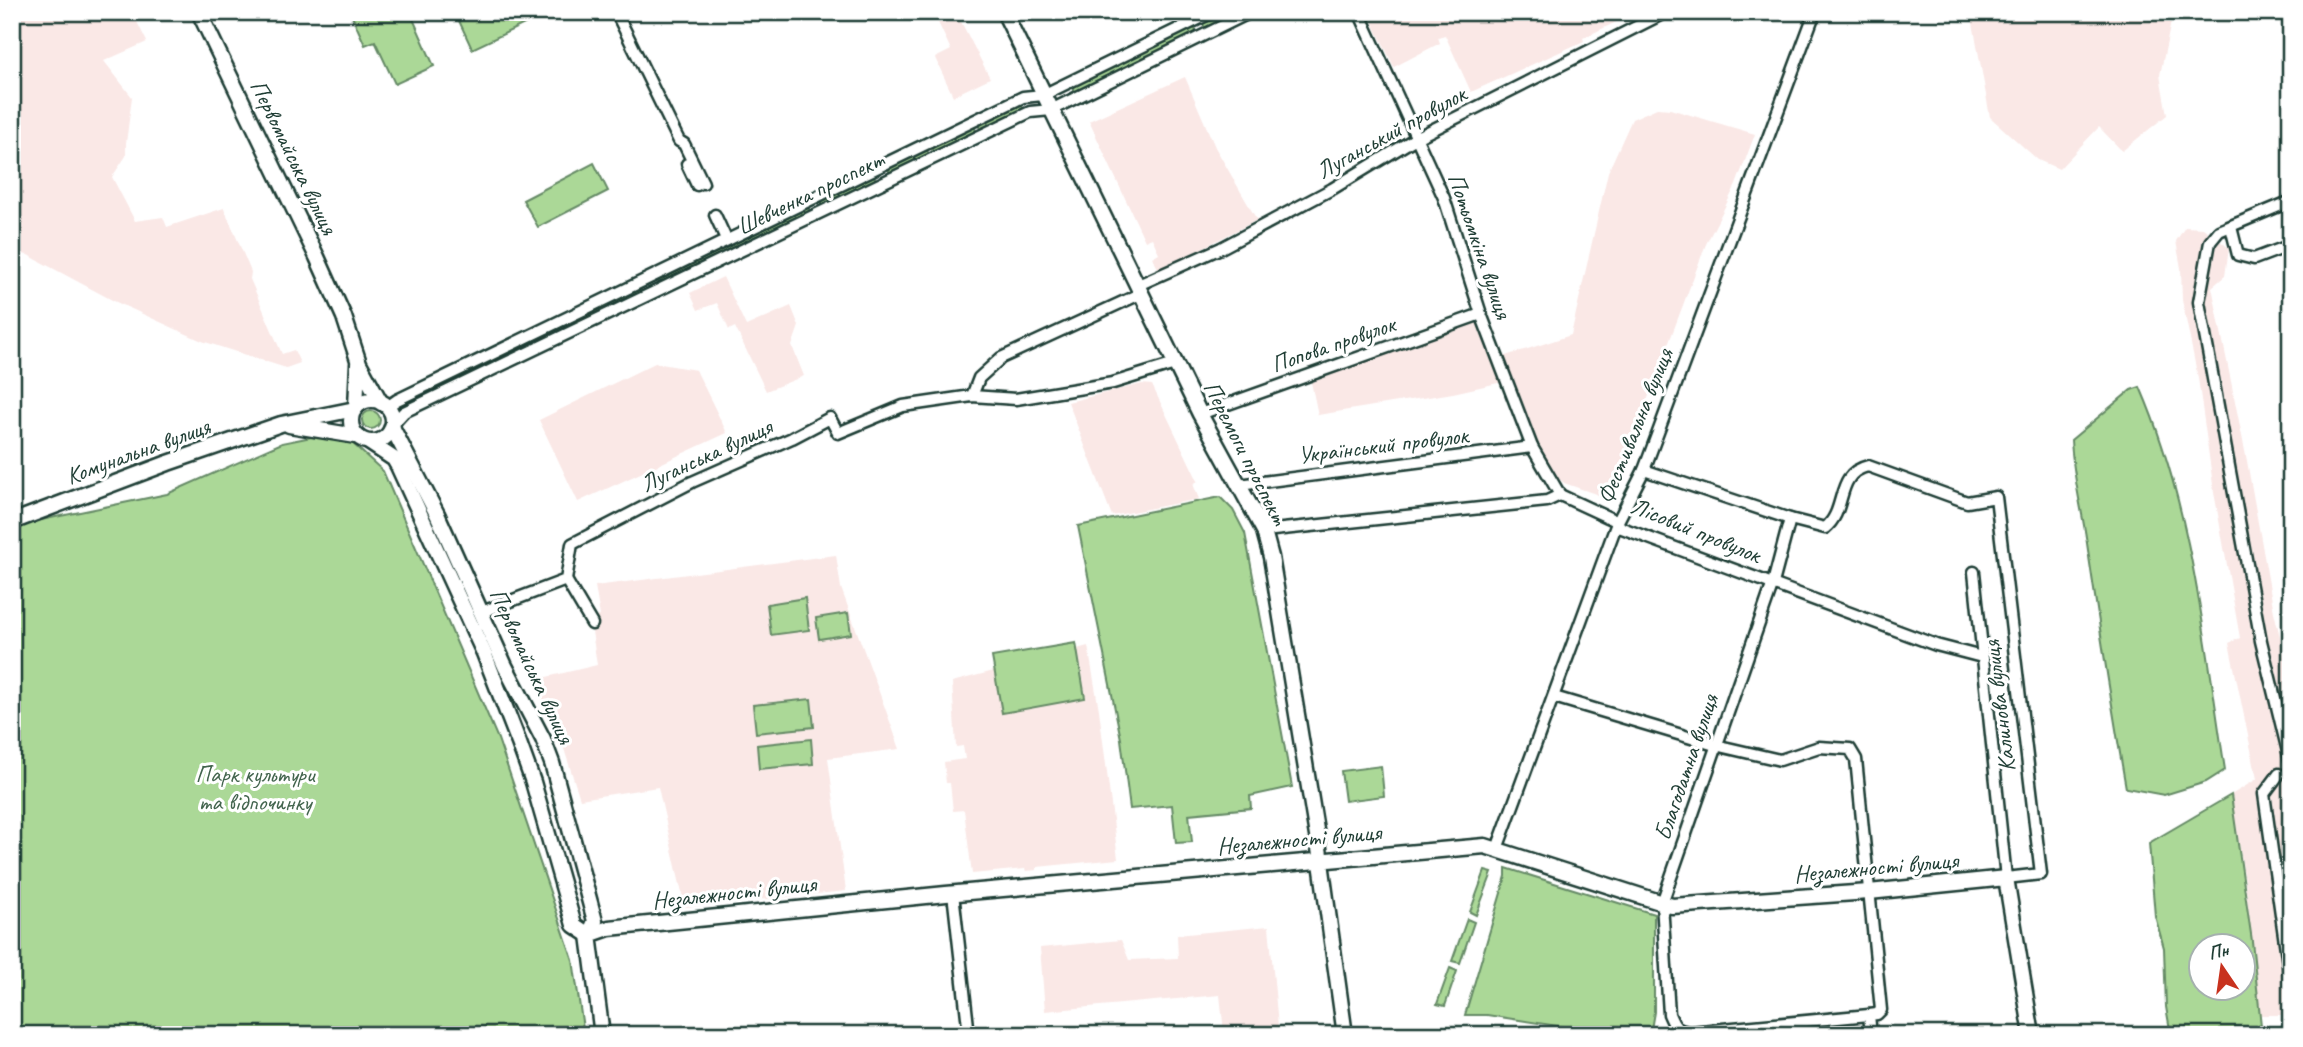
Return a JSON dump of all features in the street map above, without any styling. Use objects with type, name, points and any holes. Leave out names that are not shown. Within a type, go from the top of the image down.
[{"type":"main road","name":"Первомайська вулиця","points":[[199,12],[317,257],[344,317],[359,362],[384,405]]},
{"type":"main road","name":"Перемоги проспект","points":[[1004,12],[1042,95],[1200,414],[1264,531],[1271,557],[1321,860],[1345,1035]]},
{"type":"main road","name":"Первомайська вулиця","points":[[355,408],[359,362]]},
{"type":"main road","points":[[366,401],[384,405],[392,416],[393,426],[388,435],[380,441],[370,443],[356,436],[351,422],[355,408],[366,401]]},
{"type":"main road","name":"Комунальна вулиця","points":[[12,522],[281,424],[355,408]]},
{"type":"main road","name":"Комунальна вулиця","points":[[281,424],[356,436]]},
{"type":"main road","name":"Первомайська вулиця","points":[[393,426],[437,514],[505,666],[543,739],[552,764],[595,921],[589,935],[601,1035]]},
{"type":"main road","name":"Первомайська вулиця","points":[[370,443],[394,459],[398,466],[484,653],[533,782],[575,925],[589,935]]},
{"type":"main road","name":"Незалежності вулиця","points":[[589,935],[609,928],[953,893],[1485,846],[1662,903],[1686,906],[2006,878]]},
{"type":"main road","name":"Калинова вулиця","points":[[2006,878],[2032,1035]]},
{"type":"street","points":[[616,12],[679,141],[678,146],[700,184]]},
{"type":"street","name":"Шевченка проспект","points":[[384,405],[1023,97],[1042,95],[1213,12]]},
{"type":"street","name":"Шевченка проспект","points":[[393,426],[404,412],[816,213],[1030,112],[1051,110],[1251,12]]},
{"type":"street","name":"Потьомкіна вулиця","points":[[1359,12],[1444,198],[1481,314],[1532,447],[1560,495]]},
{"type":"street","name":"Луганський провулок","points":[[1138,290],[1320,196],[1416,138],[1666,12]]},
{"type":"street","name":"Фестивальна вулиця","points":[[1497,849],[1617,523],[1644,470],[1813,14]]},
{"type":"street","points":[[2291,201],[2219,231],[2210,242],[2199,302],[2261,641],[2291,764]]},
{"type":"street","points":[[715,215],[726,239]]},
{"type":"street","points":[[2231,227],[2238,255],[2254,258],[2291,245]]},
{"type":"street","points":[[972,396],[978,378],[1001,358],[1138,290]]},
{"type":"street","name":"Попова провулок","points":[[1200,414],[1481,314]]},
{"type":"street","name":"Луганська вулиця","points":[[566,580],[572,544],[692,482],[792,438],[830,418],[838,433],[903,406],[972,396],[1016,400],[1113,383],[1175,364]]},
{"type":"street","name":"Український провулок","points":[[1239,485],[1532,447]]},
{"type":"street","name":"Калинова вулиця","points":[[1790,519],[1825,528],[1832,522],[1849,476],[1858,468],[1868,466],[1967,502],[1996,497],[2041,874],[2006,878],[1974,572]]},
{"type":"street","points":[[1644,470],[1790,519]]},
{"type":"street","points":[[1264,531],[1547,501],[1560,495]]},
{"type":"street","name":"Лісовий провулок","points":[[1560,495],[1622,528],[1936,645],[1982,657]]},
{"type":"street","name":"Благодатна вулиця","points":[[1790,519],[1773,583],[1662,903],[1669,1014],[1679,1031],[1869,1015]]},
{"type":"street","points":[[482,612],[566,580],[592,624]]},
{"type":"street","points":[[1554,697],[1715,745],[1780,760],[1819,747],[1850,749],[1856,759],[1881,1010],[1877,1014],[1869,1015],[1871,1035]]},
{"type":"street","points":[[2279,775],[2264,794],[2291,985]]},
{"type":"street","points":[[953,893],[970,1035]]},
{"type":"shaded area","points":[[12,12],[132,12],[147,42],[104,61],[132,97],[126,156],[112,177],[135,221],[163,217],[167,227],[224,208],[282,354],[294,350],[300,363],[286,368],[202,341],[114,301],[12,249]]},
{"type":"shaded area","points":[[956,12],[990,78],[953,96],[935,58],[951,50],[934,14]]},
{"type":"shaded area","points":[[1368,12],[1637,12],[1583,38],[1584,41],[1471,92],[1445,35],[1438,37],[1440,43],[1394,67]]},
{"type":"shaded area","points":[[1971,12],[2170,12],[2172,17],[2160,75],[2167,115],[2122,151],[2099,127],[2059,169],[2038,160],[1990,117]]},
{"type":"shaded area","points":[[1185,77],[1215,147],[1257,220],[1159,270],[1152,257],[1159,253],[1152,238],[1145,241],[1089,121]]},
{"type":"shaded area","points":[[1657,108],[1670,109],[1755,134],[1736,185],[1706,244],[1610,499],[1564,483],[1551,472],[1512,384],[1498,383],[1318,415],[1311,382],[1477,318],[1493,360],[1571,335],[1608,172],[1632,119]]},
{"type":"shaded area","points":[[2185,227],[2203,228],[2229,248],[2225,276],[2212,287],[2274,612],[2291,682],[2291,1035],[2287,1035],[2284,1015],[2260,1015],[2258,932],[2251,932],[2231,795],[2257,779],[2229,643],[2240,638],[2214,492],[2198,378],[2182,300],[2181,268],[2176,241]]},
{"type":"shaded area","points":[[723,277],[746,326],[791,306],[799,326],[792,346],[804,376],[766,391],[735,327],[729,330],[717,303],[698,310],[690,293]]},
{"type":"shaded area","points":[[655,363],[696,370],[727,433],[578,502],[539,420]]},
{"type":"shaded area","points":[[1142,384],[1152,385],[1198,481],[1193,484],[1199,499],[1112,516],[1068,402]]},
{"type":"shaded area","points":[[836,555],[841,588],[900,749],[828,758],[846,891],[685,907],[658,787],[580,799],[558,730],[534,680],[597,665],[590,618],[600,616],[595,586]]},
{"type":"shaded area","points":[[1088,646],[1118,859],[1037,867],[1037,870],[972,874],[964,810],[953,811],[950,783],[946,783],[944,762],[965,759],[963,746],[956,747],[952,682]]},
{"type":"shaded area","points":[[1269,926],[1278,1026],[1224,1032],[1220,995],[1045,1011],[1040,948],[1121,940],[1129,960],[1178,958],[1177,935]]},
{"type":"green space","points":[[350,12],[410,12],[434,66],[395,84],[375,41],[365,45]]},
{"type":"green space","points":[[455,12],[534,12],[537,18],[472,49]]},
{"type":"green space","points":[[1223,12],[1242,12],[1206,30],[1202,23]]},
{"type":"green space","points":[[1194,27],[1197,33],[1075,92],[1072,86]]},
{"type":"green space","points":[[1021,104],[1024,110],[981,130],[978,125]]},
{"type":"green space","points":[[974,127],[977,132],[934,153],[931,148]]},
{"type":"green space","points":[[927,150],[929,155],[890,174],[888,168]]},
{"type":"green space","points":[[594,163],[608,191],[538,227],[523,200]]},
{"type":"green space","points":[[873,174],[876,180],[822,207],[819,201]]},
{"type":"green space","points":[[808,207],[810,212],[660,285],[657,279]]},
{"type":"green space","points":[[639,288],[641,293],[548,338],[545,334]]},
{"type":"green space","points":[[540,336],[542,341],[406,407],[403,402]]},
{"type":"green space","points":[[2140,387],[2158,433],[2184,527],[2203,624],[2225,770],[2206,782],[2164,795],[2126,788],[2071,440],[2131,390]]},
{"type":"green space","points":[[371,411],[377,414],[380,420],[377,426],[371,429],[365,426],[362,420],[365,414]]},
{"type":"green space","name":"Парк культури та відпочинку","points":[[316,436],[351,442],[383,471],[498,739],[573,960],[584,1035],[12,1035],[12,526],[167,494],[282,443]]},
{"type":"green space","points":[[1220,497],[1233,510],[1245,533],[1292,787],[1250,796],[1251,808],[1189,814],[1192,842],[1176,843],[1172,805],[1130,809],[1121,739],[1078,526]]},
{"type":"green space","points":[[805,598],[809,630],[771,635],[767,604]]},
{"type":"green space","points":[[848,613],[851,634],[819,639],[816,618]]},
{"type":"green space","points":[[1076,643],[1085,698],[1002,713],[992,657]]},
{"type":"green space","points":[[811,699],[814,727],[756,733],[753,705]]},
{"type":"green space","points":[[811,739],[813,764],[759,769],[757,745]]},
{"type":"green space","points":[[1381,766],[1384,796],[1345,801],[1341,771]]},
{"type":"green space","points":[[2231,795],[2251,932],[2188,932],[2188,1002],[2258,1002],[2258,997],[2262,1035],[2171,1035],[2166,1007],[2164,948],[2155,916],[2149,843]]},
{"type":"green space","points":[[1506,868],[1654,914],[1654,1012],[1650,1035],[1596,1035],[1596,1032],[1487,1015],[1465,1015],[1506,876]]},
{"type":"green space","points":[[1485,871],[1492,873],[1476,915],[1470,912]]},
{"type":"green space","points":[[1467,919],[1474,922],[1460,963],[1452,961]]},
{"type":"green space","points":[[1450,968],[1457,971],[1445,1006],[1437,1004]]}]
